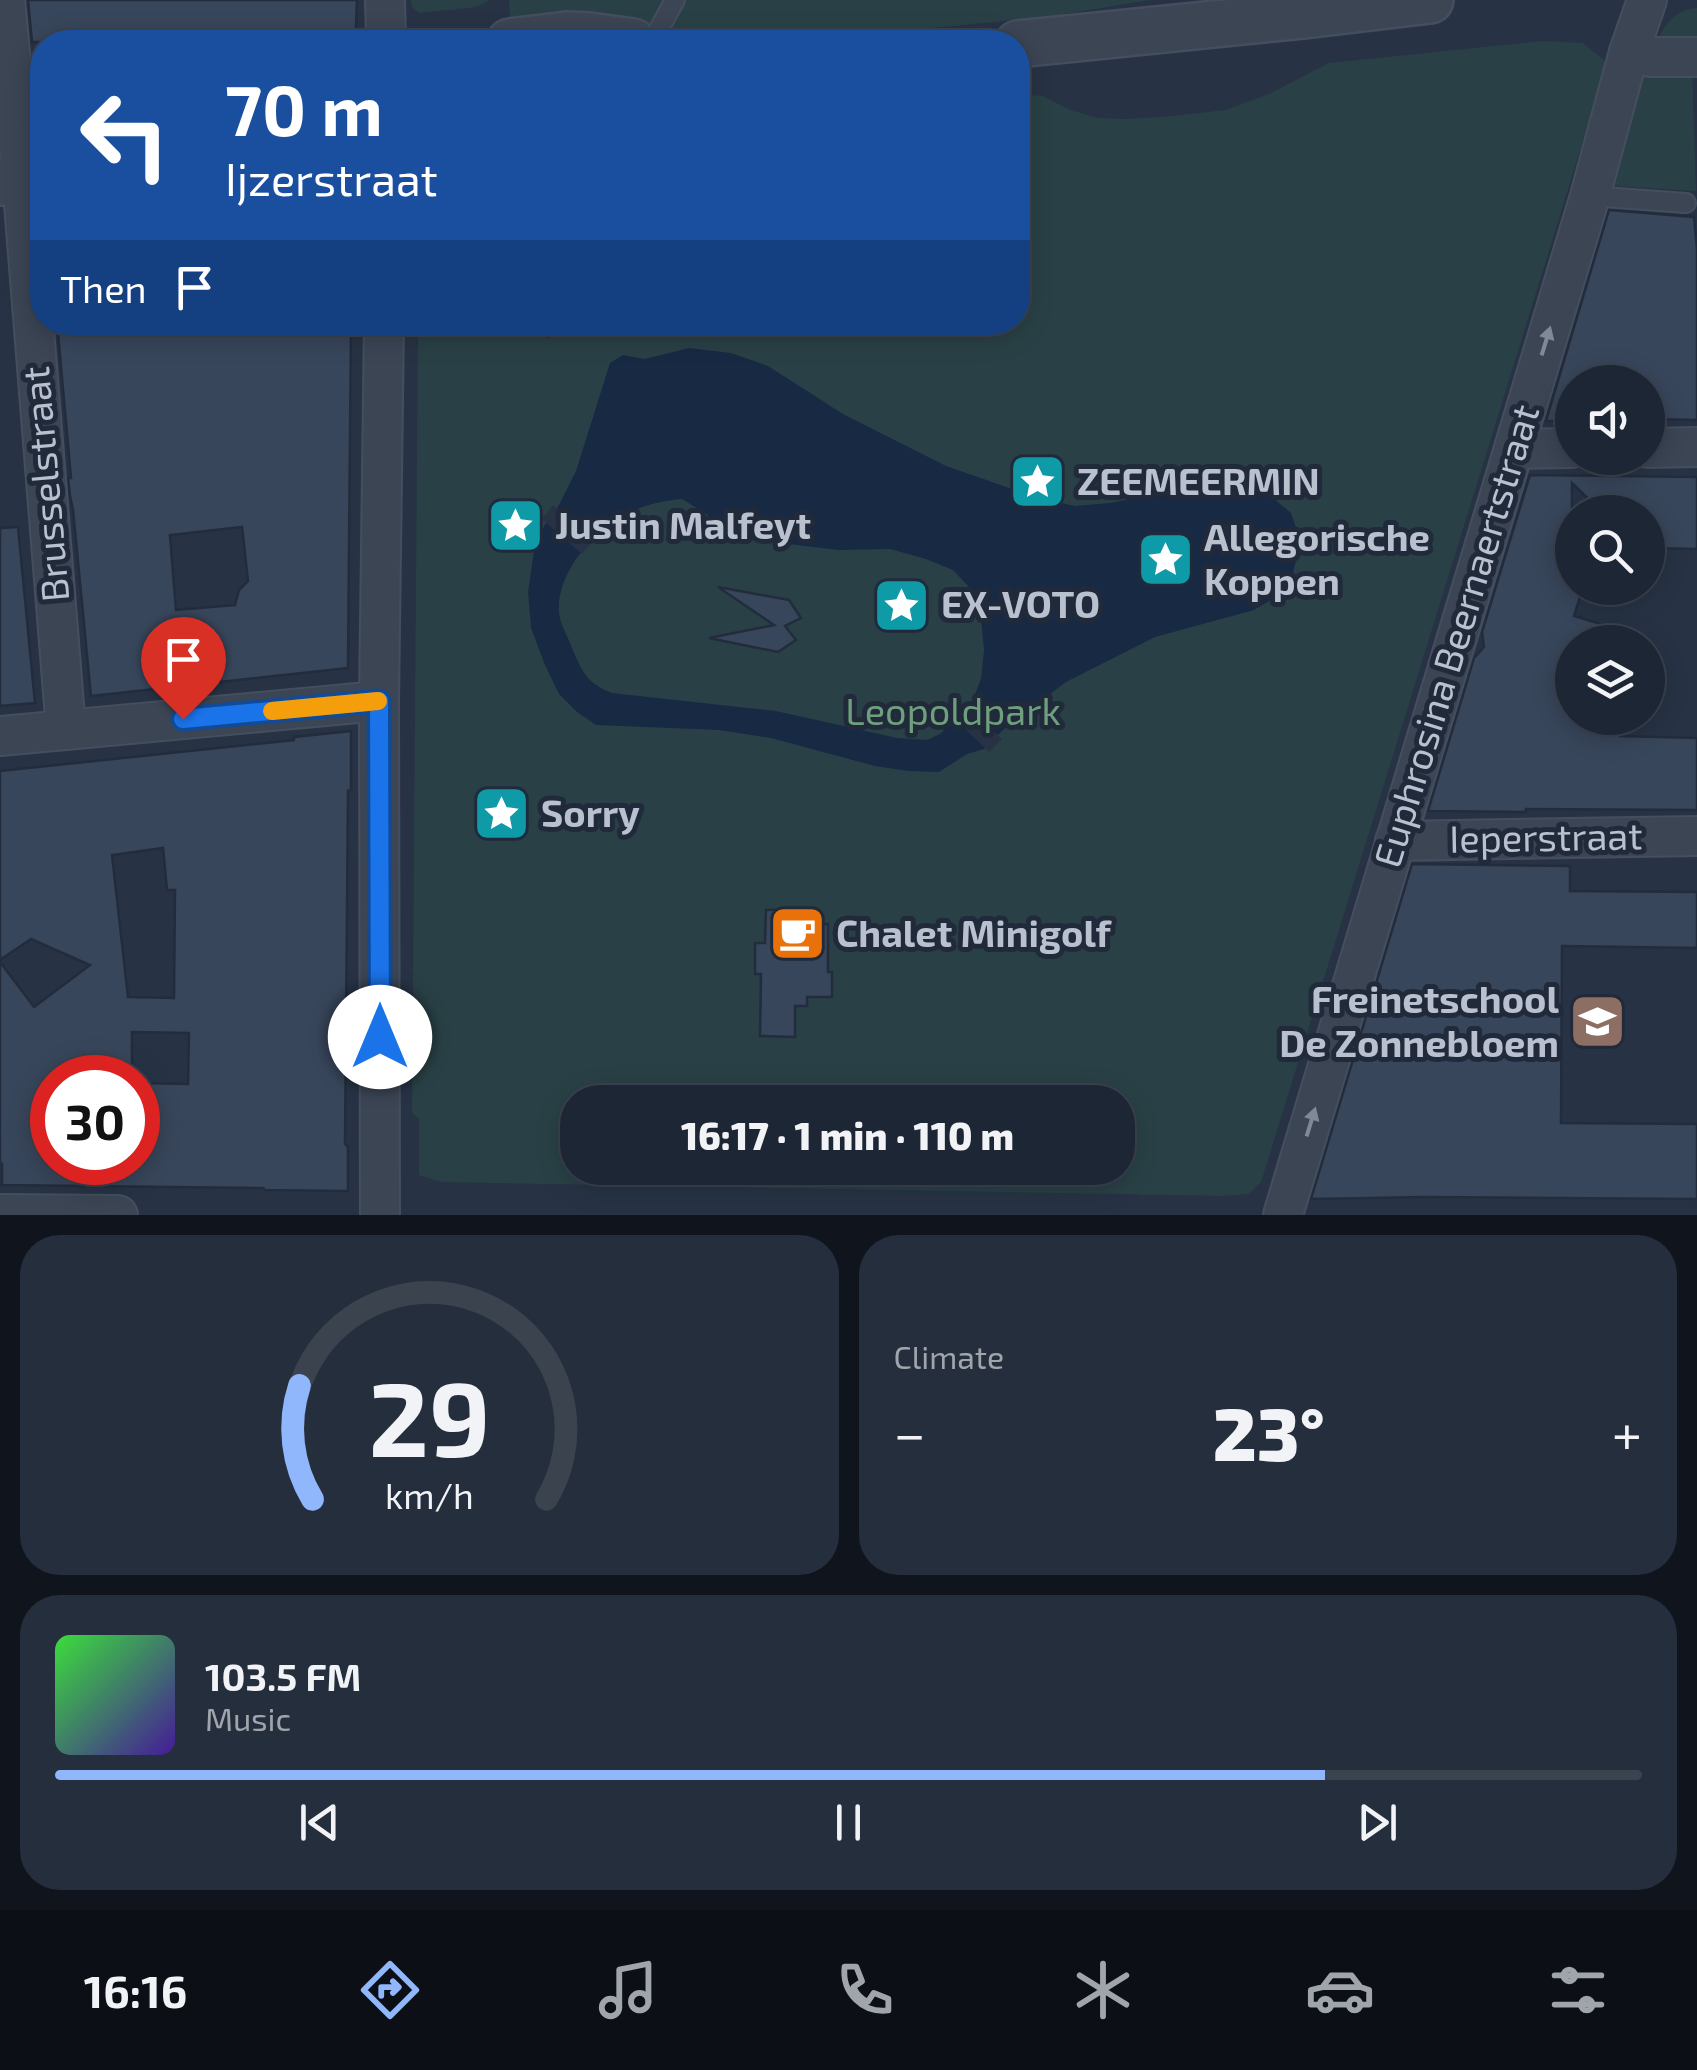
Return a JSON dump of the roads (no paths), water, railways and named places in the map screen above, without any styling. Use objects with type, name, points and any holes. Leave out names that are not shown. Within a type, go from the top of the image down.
[{"type":"street","name":"Brusselstraat","points":[[5,0],[19,105],[30,280]]},
{"type":"street","points":[[385,0],[386,30]]},
{"type":"street","points":[[1030,43],[1430,0]]},
{"type":"street","name":"Euphrosina Beernaertstraat","points":[[1283,1215],[1647,0]]},
{"type":"street","points":[[1629,52],[1650,57],[1697,57]]},
{"type":"street","name":"Brusselstraat","points":[[34,335],[66,730]]},
{"type":"street","points":[[380,1215],[379,701],[384,335]]},
{"type":"street","points":[[1665,448],[1697,447]]},
{"type":"street","points":[[1514,448],[1555,448]]},
{"type":"street","points":[[0,736],[379,701]]},
{"type":"street","name":"Ieperstraat","points":[[1395,841],[1697,836]]},
{"type":"street","points":[[0,1214],[118,1215]]},
{"type":"lane","points":[[659,30],[675,0]]},
{"type":"lane","points":[[1590,196],[1686,204]]},
{"type":"water","points":[[689,348],[731,353],[768,366],[843,414],[946,466],[1035,497],[1075,506],[1237,481],[1267,493],[1291,513],[1301,542],[1293,572],[1279,595],[1254,610],[1155,637],[1066,682],[984,749],[967,754],[939,772],[875,766],[771,738],[719,730],[596,725],[559,694],[531,628],[528,592],[534,551],[576,471],[610,363],[623,355],[645,359]],"holes":[[[682,499],[736,532],[765,541],[838,550],[890,549],[953,570],[970,588],[981,617],[981,679],[972,702],[940,734],[927,740],[897,738],[776,711],[612,693],[591,680],[582,670],[559,611],[568,572],[594,538],[631,512]]]},
{"type":"place","name":"ZEEMEERMIN","points":[[1038,482]]},
{"type":"place","name":"Justin Malfeyt","points":[[516,526]]},
{"type":"place","name":"Allegorische Koppen","points":[[1165,560]]},
{"type":"place","name":"EX-VOTO","points":[[902,605]]},
{"type":"place","name":"Sorry","points":[[502,814]]},
{"type":"place","name":"Chalet Minigolf","points":[[797,934]]},
{"type":"place","name":"Freinetschool De Zonnebloem","points":[[1598,1022]]},
{"type":"park label","name":"Leopoldpark","points":[[953,712]]}]
